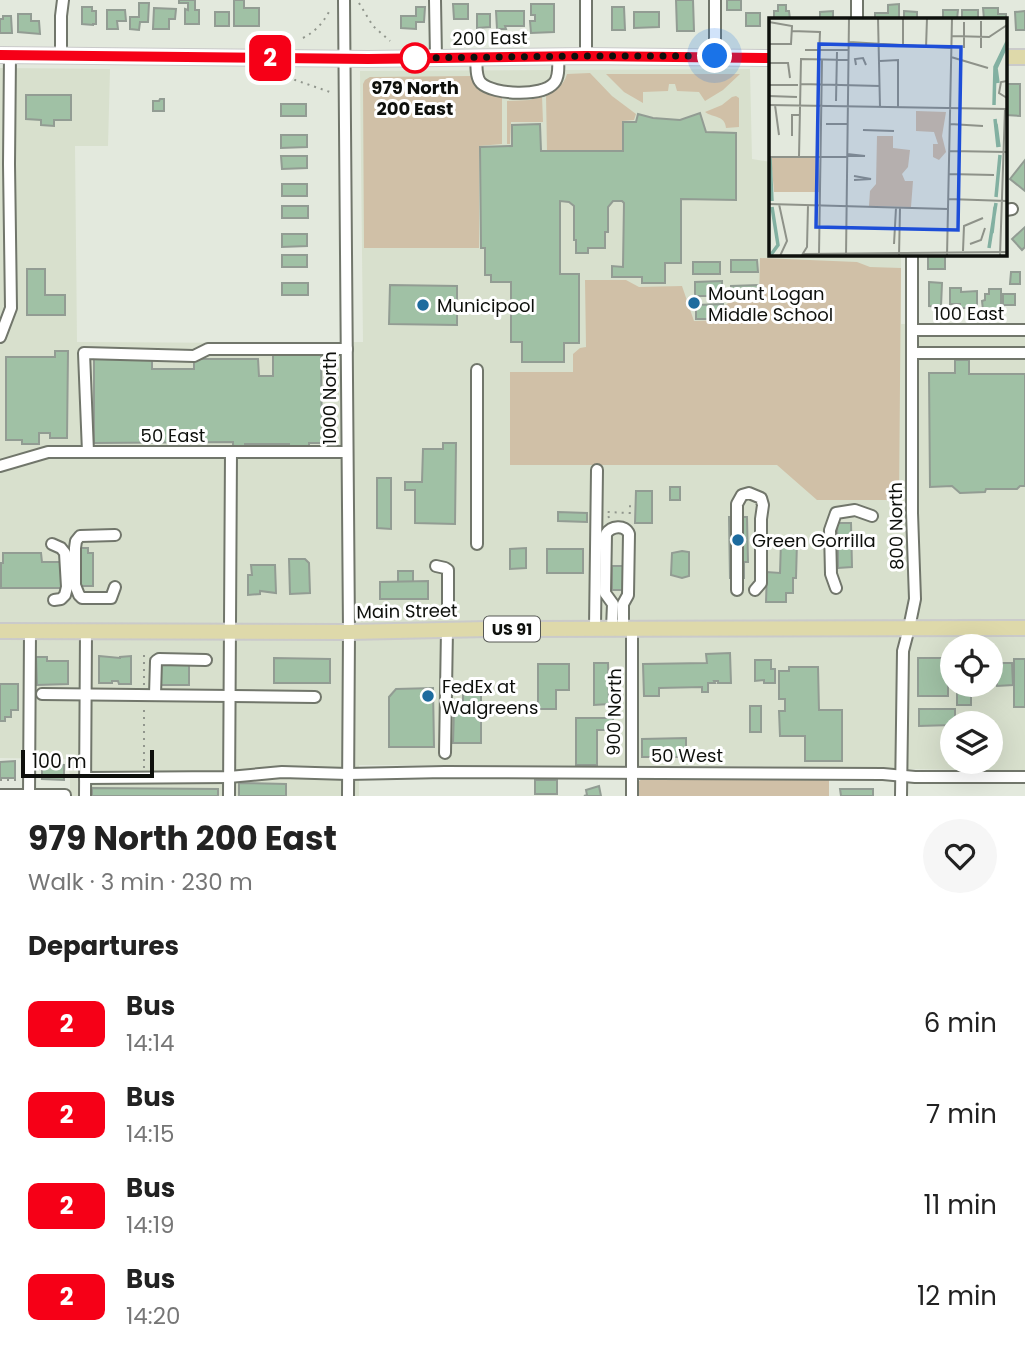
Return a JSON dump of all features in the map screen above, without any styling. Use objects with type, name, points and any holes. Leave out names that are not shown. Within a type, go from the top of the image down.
[{"type":"main road","name":"200 East","points":[[5,55],[344,59],[558,56],[769,58]]},
{"type":"main road","points":[[1007,57],[1025,57]]},
{"type":"main road","name":"Main Street","points":[[0,631],[1025,628]]},
{"type":"street","points":[[61,55],[63,0]]},
{"type":"street","name":"1000 North","points":[[344,0],[348,796]]},
{"type":"street","points":[[435,0],[436,58]]},
{"type":"street","points":[[586,0],[586,56]]},
{"type":"street","points":[[715,0],[715,56]]},
{"type":"street","points":[[856,18],[857,0]]},
{"type":"street","points":[[1,331],[11,308],[5,195],[5,55]]},
{"type":"street","points":[[476,57],[477,76],[482,83],[496,90],[520,93],[541,90],[554,83],[558,74],[558,56]]},
{"type":"street","name":"800 North","points":[[901,796],[902,651],[915,599],[912,513],[912,256]]},
{"type":"street","name":"100 East","points":[[912,330],[1025,330]]},
{"type":"street","points":[[88,452],[84,353],[194,356],[208,349],[347,349]]},
{"type":"street","points":[[912,353],[1025,353]]},
{"type":"street","points":[[477,370],[478,544]]},
{"type":"street","name":"50 East","points":[[0,466],[48,452],[347,452]]},
{"type":"street","points":[[229,796],[231,452]]},
{"type":"street","points":[[596,628],[597,470]]},
{"type":"street","points":[[737,590],[737,503],[742,495],[749,493],[761,498],[763,505],[761,583],[755,590]]},
{"type":"street","points":[[836,588],[831,574],[830,530],[836,513],[855,510],[872,516]]},
{"type":"street","points":[[623,527],[629,534],[629,546],[628,595],[623,604],[622,628],[605,593],[606,534],[608,529],[623,527]]},
{"type":"street","points":[[114,587],[111,598],[82,598],[75,585],[75,548],[80,536],[115,535]]},
{"type":"street","points":[[52,544],[65,553],[65,595],[54,600]]},
{"type":"street","points":[[436,566],[449,570],[449,604]]},
{"type":"street","name":"900 North","points":[[622,628],[632,796]]},
{"type":"street","points":[[445,753],[447,629]]},
{"type":"street","points":[[29,796],[30,631]]},
{"type":"street","points":[[85,796],[86,631]]},
{"type":"street","points":[[155,695],[155,665],[159,659],[206,660]]},
{"type":"street","points":[[42,694],[315,697]]},
{"type":"street","name":"50 West","points":[[85,778],[229,777],[282,772],[631,772],[1025,777]]},
{"type":"street","points":[[0,795],[65,795]]},
{"type":"path","points":[[359,4],[373,26],[390,41]]},
{"type":"path","points":[[303,38],[323,23],[330,10]]},
{"type":"path","points":[[289,75],[295,80],[330,92]]},
{"type":"path","points":[[609,518],[607,512],[630,513],[630,505]]},
{"type":"path","points":[[144,654],[144,689]]},
{"type":"path","points":[[144,704],[144,769]]},
{"type":"path","points":[[0,780],[23,780]]},
{"type":"shaded area","points":[[0,68],[110,69],[108,146],[75,146],[77,342],[363,342],[360,71],[750,69],[752,159],[769,162],[769,256],[901,256],[901,324],[1025,323],[1025,771],[1003,771],[1003,711],[940,711],[940,769],[359,765],[359,796],[70,796],[67,759],[0,758]]},
{"type":"shaded area","points":[[590,73],[612,96],[636,114],[634,120],[622,121],[622,150],[547,151],[546,95],[560,86],[567,74]]},
{"type":"shaded area","points":[[606,74],[740,74],[723,90],[705,101],[699,92],[677,91],[675,84],[669,84],[668,91],[643,92],[643,103],[624,92]]},
{"type":"shaded area","points":[[471,76],[480,88],[502,98],[502,144],[479,146],[479,248],[364,248],[365,80],[370,77]]},
{"type":"shaded area","points":[[542,96],[543,122],[511,122],[510,144],[507,144],[507,101],[530,100]]},
{"type":"shaded area","points":[[736,96],[739,98],[739,127],[726,128],[721,119],[705,112],[722,105]]},
{"type":"shaded area","points":[[760,258],[857,262],[870,267],[901,268],[899,500],[817,500],[777,465],[510,465],[510,372],[573,372],[573,354],[586,347],[585,280],[626,280],[639,287],[682,286],[694,321],[724,320],[725,306],[729,302],[759,302]]},
{"type":"shaded area","points":[[645,777],[829,777],[829,796],[637,796],[639,781]]},
{"type":"building","points":[[179,0],[195,0],[195,10],[199,10],[199,24],[185,24],[185,9],[188,10],[188,3],[179,3]]},
{"type":"building","points":[[234,0],[244,0],[244,8],[259,8],[259,26],[234,26]]},
{"type":"building","points":[[676,0],[693,0],[694,31],[677,31]]},
{"type":"building","points":[[727,0],[741,0],[741,10],[727,10]]},
{"type":"building","points":[[139,3],[149,3],[148,22],[140,22],[139,30],[130,29],[130,17],[139,17]]},
{"type":"building","points":[[453,4],[468,4],[468,19],[454,19]]},
{"type":"building","points":[[531,4],[554,4],[554,32],[531,33],[530,21],[535,21],[535,15],[531,15]]},
{"type":"building","points":[[899,4],[899,18],[875,18],[875,13],[888,13],[888,5]]},
{"type":"building","points":[[778,5],[786,5],[790,18],[774,18],[774,11],[778,11]]},
{"type":"building","points":[[82,7],[92,7],[92,11],[96,11],[96,24],[82,24]]},
{"type":"building","points":[[416,7],[425,7],[424,22],[416,22],[416,29],[401,28],[401,16],[416,16]]},
{"type":"building","points":[[612,7],[624,7],[625,30],[612,30]]},
{"type":"building","points":[[154,8],[176,9],[175,19],[169,19],[169,29],[153,29]]},
{"type":"building","points":[[983,8],[998,8],[998,14],[1006,14],[1006,18],[984,18]]},
{"type":"building","points":[[107,10],[125,10],[126,21],[117,21],[118,29],[107,29]]},
{"type":"building","points":[[943,10],[958,10],[957,18],[943,18]]},
{"type":"building","points":[[962,10],[978,10],[978,18],[962,18]]},
{"type":"building","points":[[496,11],[524,11],[524,26],[497,29]]},
{"type":"building","points":[[833,11],[833,18],[820,18],[820,12]]},
{"type":"building","points":[[904,11],[917,12],[917,18],[904,18]]},
{"type":"building","points":[[1025,11],[1025,30],[1016,30],[1015,12]]},
{"type":"building","points":[[215,12],[229,12],[229,26],[215,26]]},
{"type":"building","points":[[634,12],[659,12],[659,27],[634,28]]},
{"type":"building","points":[[746,13],[760,13],[760,26],[746,26]]},
{"type":"building","points":[[18,14],[31,14],[31,21],[39,21],[40,34],[18,32]]},
{"type":"building","points":[[477,14],[490,14],[490,27],[477,28]]},
{"type":"building","points":[[3,16],[11,16],[12,33],[0,33],[0,19],[3,19]]},
{"type":"building","points":[[1007,84],[1020,84],[1020,116],[1007,115]]},
{"type":"building","points":[[26,95],[71,95],[71,120],[54,120],[54,126],[41,125],[41,120],[26,119]]},
{"type":"building","points":[[164,99],[164,111],[153,111],[153,101]]},
{"type":"building","points":[[281,104],[306,104],[306,116],[281,116]]},
{"type":"building","name":"Mount Logan Middle School","points":[[700,113],[706,132],[736,133],[736,200],[681,199],[681,263],[665,263],[665,283],[642,283],[642,277],[612,277],[612,266],[623,267],[622,201],[613,201],[608,207],[605,248],[588,248],[588,253],[576,253],[574,206],[560,201],[560,274],[579,274],[579,343],[564,343],[564,362],[522,362],[522,342],[511,342],[511,282],[491,282],[491,275],[485,275],[485,248],[481,248],[480,147],[512,146],[512,125],[540,124],[541,151],[623,151],[623,122],[636,122],[638,114],[680,120]]},
{"type":"building","points":[[281,135],[307,135],[307,147],[281,148]]},
{"type":"building","points":[[281,156],[307,156],[307,168],[282,169]]},
{"type":"building","points":[[1025,160],[1025,191],[1010,179]]},
{"type":"building","points":[[282,184],[307,184],[307,196],[282,196]]},
{"type":"building","points":[[282,206],[308,206],[308,218],[282,218]]},
{"type":"building","points":[[1025,227],[1025,247],[1022,250],[1012,239]]},
{"type":"building","points":[[282,234],[307,234],[307,246],[282,247]]},
{"type":"building","points":[[282,255],[307,255],[307,267],[282,267]]},
{"type":"building","points":[[928,256],[945,256],[945,269],[928,269]]},
{"type":"building","points":[[731,260],[757,260],[758,272],[731,272]]},
{"type":"building","points":[[693,262],[720,262],[720,274],[693,274]]},
{"type":"building","points":[[27,269],[45,269],[45,295],[65,295],[65,315],[27,315]]},
{"type":"building","points":[[1011,272],[1020,272],[1020,284],[1010,284]]},
{"type":"building","points":[[722,281],[722,296],[695,296],[695,282]]},
{"type":"building","points":[[929,282],[942,283],[941,307],[929,306]]},
{"type":"building","points":[[282,283],[308,283],[308,295],[282,295]]},
{"type":"building","name":"Municipool","points":[[390,285],[457,286],[457,325],[389,324]]},
{"type":"building","points":[[758,285],[758,300],[731,300],[731,286]]},
{"type":"building","points":[[950,288],[961,288],[961,292],[977,291],[977,308],[960,308],[960,304],[950,304]]},
{"type":"building","points":[[989,289],[1001,289],[1001,309],[983,310],[982,301],[985,300],[985,294],[989,294]]},
{"type":"building","points":[[1003,294],[1015,294],[1015,305],[1003,305]]},
{"type":"building","points":[[723,304],[723,319],[696,319],[696,305]]},
{"type":"building","points":[[55,351],[68,351],[67,438],[50,438],[50,433],[39,433],[39,444],[6,440],[6,357],[55,357]]},
{"type":"building","points":[[273,355],[321,355],[322,443],[309,443],[309,447],[245,444],[245,448],[233,449],[233,442],[94,443],[94,359],[152,359],[152,369],[194,369],[194,359],[258,359],[259,376],[273,376]]},
{"type":"building","points":[[955,360],[969,360],[969,374],[1025,374],[1025,486],[1017,489],[986,489],[985,492],[960,493],[952,486],[930,487],[929,373],[955,373]]},
{"type":"building","points":[[443,443],[456,443],[455,524],[415,523],[415,490],[405,490],[405,482],[422,482],[423,449],[443,449]]},
{"type":"building","points":[[377,478],[391,478],[391,529],[377,528]]},
{"type":"building","points":[[670,487],[680,487],[680,500],[670,500]]},
{"type":"building","points":[[636,491],[652,491],[652,523],[635,523]]},
{"type":"building","points":[[558,512],[587,513],[587,522],[558,521]]},
{"type":"building","name":"Green Gorrilla","points":[[729,517],[747,517],[748,562],[744,562],[744,578],[730,578]]},
{"type":"building","points":[[837,523],[851,523],[852,567],[838,568]]},
{"type":"building","points":[[781,541],[797,542],[793,593],[786,593],[786,602],[766,602],[767,572],[780,573]]},
{"type":"building","points":[[832,546],[838,546],[838,568],[833,568]]},
{"type":"building","points":[[77,548],[88,548],[88,553],[93,553],[93,586],[77,586]]},
{"type":"building","points":[[526,548],[526,568],[510,569],[510,549]]},
{"type":"building","points":[[547,549],[583,549],[583,573],[547,573]]},
{"type":"building","points":[[689,552],[689,576],[682,578],[671,575],[672,553]]},
{"type":"building","points":[[3,553],[41,553],[42,562],[63,562],[62,588],[1,588]]},
{"type":"building","points":[[289,559],[305,559],[309,563],[310,593],[290,594]]},
{"type":"building","points":[[251,565],[275,565],[276,593],[260,591],[260,594],[248,595]]},
{"type":"building","points":[[612,566],[624,566],[624,590],[612,590]]},
{"type":"building","points":[[398,571],[413,571],[413,592],[398,592]]},
{"type":"building","points":[[428,581],[428,599],[380,599],[380,582]]},
{"type":"building","points":[[730,653],[731,683],[708,683],[708,692],[702,692],[702,687],[659,688],[659,696],[644,696],[643,664],[707,663],[706,654]]},
{"type":"building","points":[[99,656],[131,656],[131,684],[119,684],[118,681],[99,683]]},
{"type":"building","points":[[36,657],[47,657],[47,661],[68,661],[68,684],[37,685]]},
{"type":"building","points":[[274,658],[330,659],[330,683],[274,683]]},
{"type":"building","points":[[918,658],[940,658],[940,696],[918,696]]},
{"type":"building","points":[[1014,659],[1025,659],[1025,707],[1014,707]]},
{"type":"building","points":[[755,660],[771,660],[771,669],[775,669],[775,683],[755,681]]},
{"type":"building","points":[[189,663],[189,685],[158,685],[158,664]]},
{"type":"building","points":[[594,663],[608,663],[609,704],[594,705]]},
{"type":"building","points":[[1003,663],[1012,663],[1013,685],[1003,686]]},
{"type":"building","points":[[538,664],[569,664],[569,690],[556,690],[556,709],[538,709]]},
{"type":"building","points":[[789,667],[818,667],[819,710],[842,710],[842,761],[805,761],[805,736],[780,736],[779,711],[785,711],[785,699],[779,699],[779,671],[789,671]]},
{"type":"building","points":[[0,684],[18,684],[18,710],[11,710],[11,717],[5,717],[5,721],[0,721]]},
{"type":"building","points":[[463,686],[481,686],[481,743],[453,743],[454,709],[463,709]]},
{"type":"building","points":[[433,688],[434,747],[389,747],[389,697],[396,689]]},
{"type":"building","points":[[957,697],[971,697],[971,705],[957,705]]},
{"type":"building","points":[[750,706],[761,706],[761,732],[750,732]]},
{"type":"building","points":[[919,709],[955,709],[940,711],[940,725],[919,726]]},
{"type":"building","points":[[576,718],[613,718],[613,730],[597,730],[597,765],[576,765]]},
{"type":"building","points":[[686,738],[686,757],[642,757],[642,739]]},
{"type":"building","points":[[15,761],[15,778],[0,778],[0,762]]},
{"type":"building","points":[[42,764],[64,765],[64,780],[42,779]]},
{"type":"building","points":[[535,780],[557,780],[557,794],[535,794]]},
{"type":"building","points":[[239,783],[286,784],[286,796],[239,796]]},
{"type":"building","points":[[599,786],[601,796],[584,796],[587,795],[586,790]]},
{"type":"building","points":[[92,788],[218,789],[218,796],[92,796]]},
{"type":"building","points":[[840,789],[873,789],[873,796],[841,796]]},
{"type":"bus line","name":"2","points":[[0,55],[368,59],[586,56],[769,58]]},
{"type":"place","name":"979 North 200 East","points":[[415,58]]},
{"type":"place","name":"Mount Logan Middle School","points":[[694,303]]},
{"type":"place","name":"Municipool","points":[[423,305]]},
{"type":"place","name":"Green Gorrilla","points":[[738,540]]},
{"type":"place","name":"FedEx at Walgreens","points":[[428,696]]},
{"type":"route","points":[[415,58],[715,56]]}]
